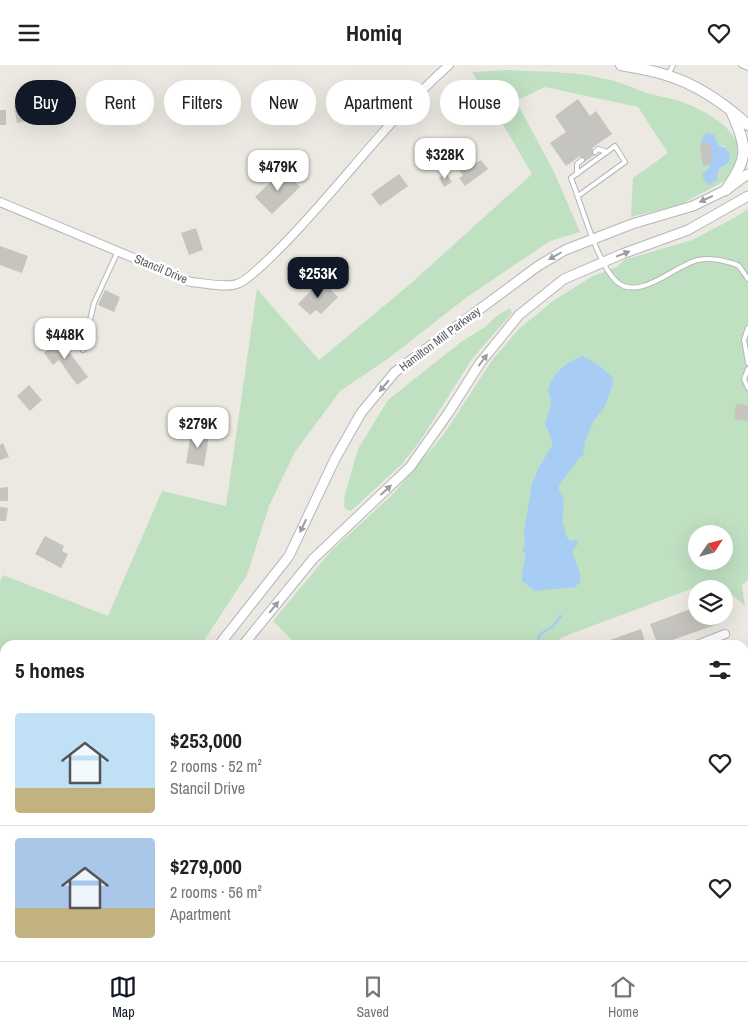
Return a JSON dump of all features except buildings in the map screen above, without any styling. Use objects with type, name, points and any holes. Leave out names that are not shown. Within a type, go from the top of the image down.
[{"type":"main road","points":[[621,65],[668,75],[700,90],[729,108],[748,116]]},
{"type":"main road","points":[[729,108],[748,125]]},
{"type":"main road","points":[[726,190],[740,171],[746,153],[742,135],[729,108]]},
{"type":"street","name":"Stancil Drive","points":[[0,202],[191,282],[217,285],[237,284],[266,262],[300,229],[421,90],[449,65]]},
{"type":"street","name":"Hamilton Mill Parkway","points":[[223,640],[289,556],[335,459],[361,413],[395,372],[538,266],[565,250],[632,224],[693,206],[726,190],[748,174]]},
{"type":"street","points":[[247,640],[313,559],[410,467],[449,412],[480,363],[519,315],[564,279],[688,230],[748,197]]},
{"type":"street","points":[[710,640],[726,634]]},
{"type":"lane","points":[[668,75],[673,65]]},
{"type":"lane","points":[[741,65],[748,68]]},
{"type":"lane","points":[[578,196],[625,162],[615,146],[571,178],[603,262],[615,281],[631,288],[656,282],[697,260],[718,259],[738,265],[748,279]]},
{"type":"lane","points":[[594,152],[598,149],[607,152]]},
{"type":"lane","points":[[577,174],[577,164],[582,160]]},
{"type":"lane","points":[[83,350],[94,303],[118,251]]},
{"type":"lane","points":[[748,328],[744,340],[748,363]]},
{"type":"lane","points":[[748,369],[744,379],[748,388]]},
{"type":"green space","points":[[510,70],[594,76],[679,101],[699,109],[717,120],[738,143],[742,153],[728,179],[680,205],[631,217],[633,178],[668,153],[638,107],[545,87],[519,100],[519,80],[477,80],[472,72]],"holes":[[[716,142],[718,145],[724,146],[728,163],[719,169],[718,177],[708,169]]]},
{"type":"green space","points":[[519,107],[554,172],[580,232],[550,241],[467,297],[389,358],[340,391],[295,452],[269,506],[247,575],[204,640],[0,640],[0,581],[3,575],[108,616],[162,491],[226,506],[257,289],[319,360],[410,284],[532,174],[503,125],[519,125]]},
{"type":"green space","points":[[748,209],[748,580],[742,585],[745,606],[733,596],[733,580],[688,580],[688,590],[560,638],[560,640],[292,640],[273,621],[331,551],[393,494],[444,434],[493,359],[519,329],[553,301],[593,276],[617,267],[624,260],[692,240]]},
{"type":"green space","points":[[510,308],[512,313],[472,359],[420,441],[402,464],[351,511],[347,510],[344,506],[345,494],[358,449],[388,400],[461,342]]},
{"type":"water","points":[[709,133],[714,135],[718,145],[726,149],[730,157],[728,163],[719,169],[717,180],[710,185],[702,174],[709,166],[704,160],[701,140],[704,135]]},
{"type":"water","points":[[583,356],[601,367],[613,378],[613,384],[604,408],[594,420],[585,441],[583,456],[580,457],[559,485],[559,491],[563,498],[562,519],[566,536],[570,541],[577,540],[578,544],[573,549],[573,554],[580,573],[580,582],[575,587],[535,591],[522,581],[525,553],[522,551],[525,545],[524,532],[532,484],[539,467],[552,446],[545,423],[551,401],[548,390],[553,378],[561,369],[571,361]]},
{"type":"waterway","points":[[538,640],[540,634],[552,627],[561,616]]}]
